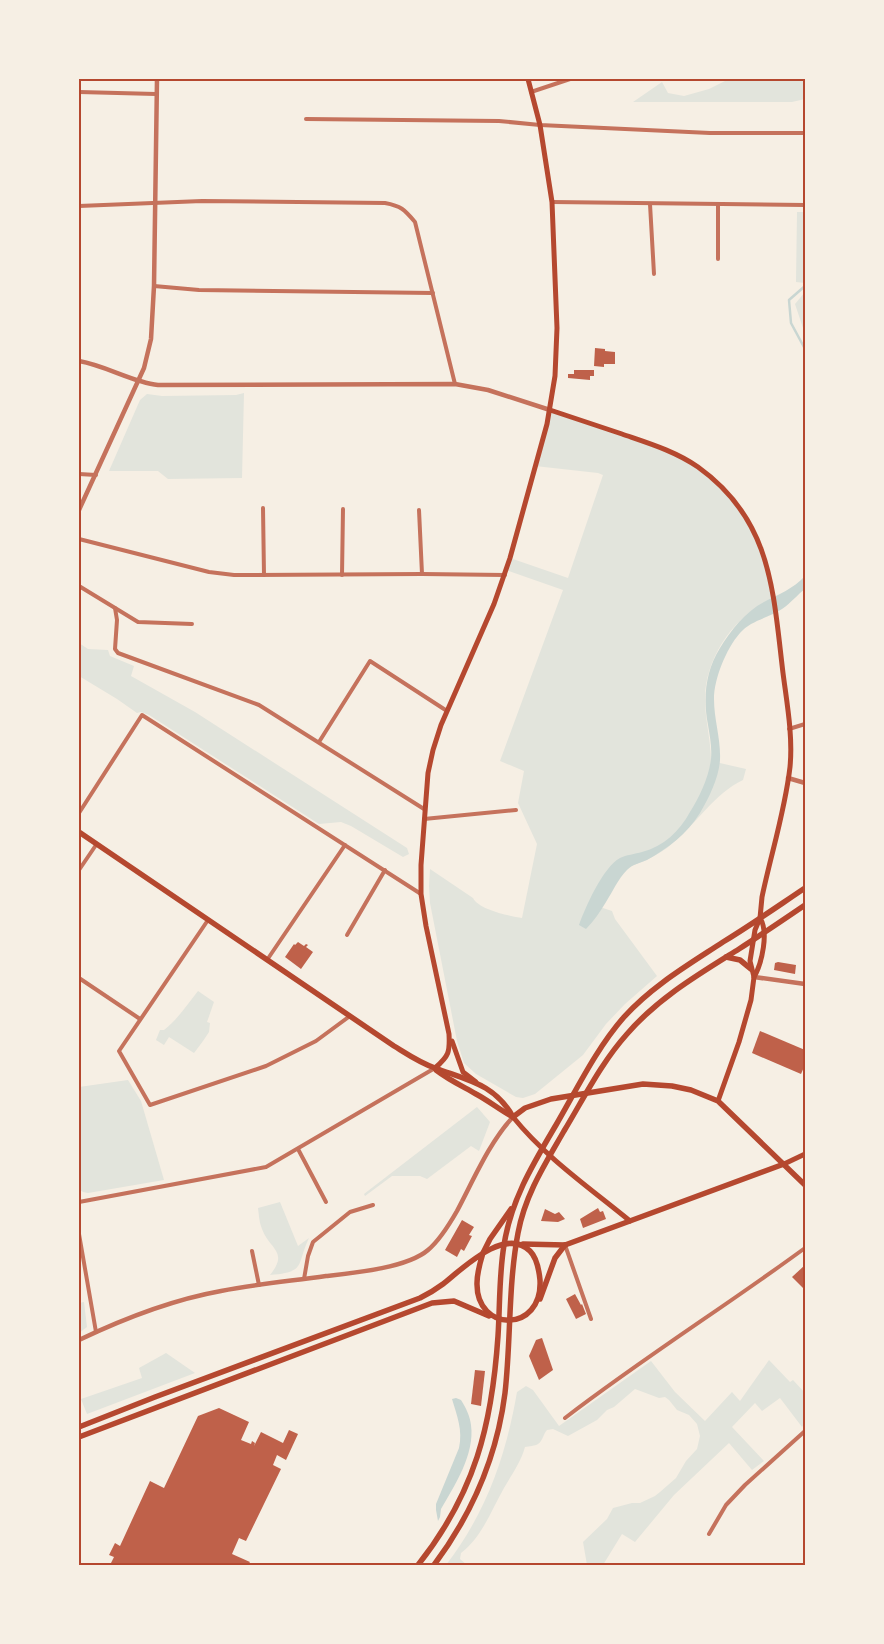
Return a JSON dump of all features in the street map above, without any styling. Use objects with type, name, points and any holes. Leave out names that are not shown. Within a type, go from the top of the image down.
[{"type":"main road","points":[[528,79],[540,125],[552,202],[557,328],[555,376],[550,410],[505,575],[436,738],[430,761],[424,809],[421,894],[449,1034],[458,1061],[464,1072],[501,1099],[523,1129],[551,1156],[630,1221]]},
{"type":"main road","points":[[550,410],[663,448],[686,460],[708,475],[730,496],[752,527],[765,557],[777,621],[789,729],[790,765],[762,897],[760,918],[753,940],[750,962],[754,977]]},
{"type":"main road","points":[[79,832],[398,1049],[435,1068],[482,1085]]},
{"type":"main road","points":[[418,1565],[438,1539],[458,1505],[479,1454],[491,1402],[504,1244],[514,1206],[532,1165],[610,1035],[639,1002],[680,970],[805,888]]},
{"type":"main road","points":[[434,1565],[464,1520],[479,1489],[491,1457],[504,1398],[516,1244],[524,1208],[540,1173],[595,1079],[618,1045],[646,1014],[674,991],[805,905]]},
{"type":"main road","points":[[718,1101],[744,1027],[751,1000],[754,977],[760,964],[764,927],[760,918]]},
{"type":"main road","points":[[726,957],[740,960],[751,969]]},
{"type":"main road","points":[[435,1068],[448,1054],[450,1048],[449,1034]]},
{"type":"main road","points":[[435,1068],[445,1077],[476,1093],[513,1117]]},
{"type":"main road","points":[[513,1117],[525,1108],[551,1099],[643,1084],[672,1086],[691,1090],[718,1101],[805,1186]]},
{"type":"main road","points":[[79,1427],[138,1403],[420,1298],[483,1253],[504,1244],[565,1245],[784,1164],[805,1154]]},
{"type":"main road","points":[[498,1319],[487,1312],[478,1297],[477,1278],[483,1253],[490,1239],[514,1206]]},
{"type":"main road","points":[[516,1244],[522,1245],[532,1253],[538,1268],[540,1288],[538,1300],[533,1309]]},
{"type":"main road","points":[[79,1437],[202,1392],[432,1303],[454,1301],[498,1319],[510,1320],[525,1316],[533,1309],[542,1295],[555,1258],[565,1245]]},
{"type":"street","points":[[79,510],[138,380],[147,358],[151,339],[154,286],[156,79]]},
{"type":"street","points":[[532,92],[570,79]]},
{"type":"street","points":[[79,92],[156,94]]},
{"type":"street","points":[[306,119],[499,121],[540,125],[710,133],[805,133]]},
{"type":"street","points":[[79,206],[155,202],[384,203],[398,205],[406,210],[415,222],[455,384]]},
{"type":"street","points":[[552,202],[805,205]]},
{"type":"street","points":[[650,204],[654,274]]},
{"type":"street","points":[[718,204],[718,259]]},
{"type":"street","points":[[154,286],[199,290],[433,293]]},
{"type":"street","points":[[79,361],[158,385],[455,384],[488,390],[550,410]]},
{"type":"street","points":[[79,474],[96,475]]},
{"type":"street","points":[[263,508],[264,575]]},
{"type":"street","points":[[342,575],[343,510]]},
{"type":"street","points":[[419,510],[422,574]]},
{"type":"street","points":[[79,539],[217,573],[264,575],[505,575]]},
{"type":"street","points":[[79,586],[142,623],[192,624]]},
{"type":"street","points":[[115,608],[117,620],[115,649],[118,653],[259,704],[424,809]]},
{"type":"street","points":[[319,742],[370,661],[447,711]]},
{"type":"street","points":[[79,814],[142,715],[421,894]]},
{"type":"street","points":[[789,729],[805,724]]},
{"type":"street","points":[[788,778],[805,783]]},
{"type":"street","points":[[424,819],[516,810]]},
{"type":"street","points":[[79,870],[96,845]]},
{"type":"street","points":[[267,960],[345,845]]},
{"type":"street","points":[[346,935],[385,870]]},
{"type":"street","points":[[208,920],[119,1051],[150,1105],[266,1066],[310,1045],[350,1016]]},
{"type":"street","points":[[754,977],[805,984]]},
{"type":"street","points":[[79,978],[140,1019]]},
{"type":"street","points":[[79,1202],[258,1170],[273,1164],[376,1101],[435,1068]]},
{"type":"street","points":[[79,1340],[169,1303],[222,1291],[392,1265],[413,1259],[427,1251],[446,1229],[500,1132],[513,1117]]},
{"type":"street","points":[[298,1149],[326,1202]]},
{"type":"street","points":[[304,1279],[308,1256],[313,1242],[350,1212],[373,1204]]},
{"type":"street","points":[[79,1234],[96,1332]]},
{"type":"street","points":[[565,1245],[591,1319]]},
{"type":"street","points":[[565,1418],[606,1386],[759,1282],[805,1248]]},
{"type":"street","points":[[252,1251],[260,1285]]},
{"type":"street","points":[[709,1534],[726,1505],[745,1485],[805,1431]]},
{"type":"shaded area","points":[[729,79],[805,79],[805,99],[792,102],[633,102],[662,82],[668,93],[684,96],[709,89]]},
{"type":"shaded area","points":[[797,212],[805,212],[805,283],[796,282]]},
{"type":"shaded area","points":[[805,292],[805,334],[795,304]]},
{"type":"shaded area","points":[[244,393],[242,478],[168,479],[158,471],[109,471],[140,400],[147,394],[162,396],[236,395]]},
{"type":"shaded area","points":[[550,410],[649,443],[686,460],[725,491],[757,537],[774,598],[747,614],[735,625],[717,653],[706,683],[705,707],[711,761],[746,769],[743,780],[723,793],[667,848],[643,861],[608,874],[591,904],[612,911],[615,919],[657,976],[625,1004],[606,1024],[583,1055],[535,1094],[523,1098],[516,1097],[476,1074],[464,1063],[457,1041],[430,903],[429,886],[430,869],[473,898],[481,906],[495,912],[522,918],[537,844],[518,803],[524,771],[500,761],[563,590],[506,570],[510,558],[568,578],[603,475],[535,466]]},
{"type":"shaded area","points":[[805,576],[805,589],[782,609],[744,629],[726,656],[716,682],[714,699],[720,760],[718,773],[707,801],[695,821],[683,834],[662,851],[627,870],[592,923],[586,929],[579,925],[595,888],[607,870],[622,857],[642,852],[664,842],[681,826],[697,800],[706,780],[711,759],[711,742],[706,715],[706,686],[711,666],[724,641],[739,622],[757,606],[791,588]]},
{"type":"shaded area","points":[[79,643],[88,649],[108,650],[110,656],[134,666],[131,676],[195,712],[407,848],[409,854],[403,857],[341,822],[319,824],[149,715],[141,712],[137,713],[79,676]]},
{"type":"shaded area","points":[[198,991],[214,1002],[207,1022],[210,1023],[209,1032],[194,1053],[169,1037],[164,1045],[156,1040],[160,1030],[164,1030],[174,1021]]},
{"type":"shaded area","points":[[128,1080],[141,1101],[164,1180],[88,1193],[83,1192],[79,1189],[79,1087]]},
{"type":"shaded area","points":[[477,1107],[490,1122],[479,1151],[471,1146],[427,1179],[420,1176],[392,1176],[365,1196],[364,1194]]},
{"type":"shaded area","points":[[280,1202],[298,1246],[309,1238],[301,1261],[295,1269],[282,1274],[270,1275],[278,1261],[278,1255],[262,1229],[258,1208]]},
{"type":"shaded area","points":[[84,1302],[87,1327],[79,1333],[79,1303]]},
{"type":"shaded area","points":[[166,1353],[195,1373],[87,1414],[81,1399],[142,1378],[139,1368]]},
{"type":"shaded area","points":[[769,1360],[790,1382],[793,1380],[805,1393],[805,1423],[802,1427],[780,1398],[762,1411],[755,1403],[732,1427],[764,1461],[752,1470],[729,1443],[674,1495],[635,1542],[622,1534],[603,1565],[587,1565],[583,1542],[607,1519],[613,1508],[640,1503],[660,1492],[676,1478],[686,1461],[697,1449],[700,1436],[697,1424],[689,1415],[677,1410],[665,1397],[659,1398],[635,1389],[597,1420],[568,1436],[553,1429],[547,1430],[538,1444],[525,1447],[519,1463],[486,1523],[475,1539],[461,1553],[460,1559],[467,1565],[446,1565],[460,1545],[483,1504],[507,1439],[517,1392],[526,1386],[533,1390],[559,1426],[651,1361],[675,1392],[705,1421],[732,1392],[740,1401]]},
{"type":"shaded area","points":[[452,1399],[461,1400],[470,1418],[470,1447],[463,1469],[441,1509],[438,1521],[436,1504],[459,1448],[459,1423]]},
{"type":"building","points":[[595,348],[615,352],[615,364],[604,364],[604,367],[594,366]]},
{"type":"building","points":[[574,370],[594,370],[594,376],[590,376],[590,380],[568,378],[568,374],[574,374]]},
{"type":"building","points":[[298,942],[304,946],[308,945],[306,947],[313,952],[301,969],[285,957],[294,944]]},
{"type":"building","points":[[775,963],[796,965],[795,974],[774,970]]},
{"type":"building","points":[[760,1031],[805,1050],[805,1065],[801,1074],[752,1053]]},
{"type":"building","points":[[598,1208],[600,1212],[603,1211],[606,1219],[583,1228],[580,1219]]},
{"type":"building","points":[[545,1209],[555,1214],[559,1212],[565,1219],[558,1222],[541,1221]]},
{"type":"building","points":[[462,1220],[474,1227],[469,1235],[472,1236],[464,1251],[461,1249],[457,1257],[445,1250]]},
{"type":"building","points":[[805,1265],[805,1290],[792,1277]]},
{"type":"building","points":[[575,1294],[586,1314],[576,1319],[566,1299]]},
{"type":"building","points":[[542,1338],[553,1370],[539,1380],[529,1356],[536,1340]]},
{"type":"building","points":[[475,1370],[485,1371],[481,1406],[471,1404]]},
{"type":"building","points":[[219,1408],[249,1422],[241,1440],[251,1444],[252,1441],[255,1443],[254,1446],[261,1432],[283,1443],[289,1430],[298,1434],[286,1460],[277,1455],[273,1465],[281,1469],[246,1541],[239,1538],[232,1554],[250,1562],[248,1565],[110,1565],[114,1557],[109,1555],[115,1543],[120,1546],[150,1481],[164,1488],[198,1416]]},
{"type":"waterway","points":[[805,286],[789,300],[791,323],[805,349]]}]
